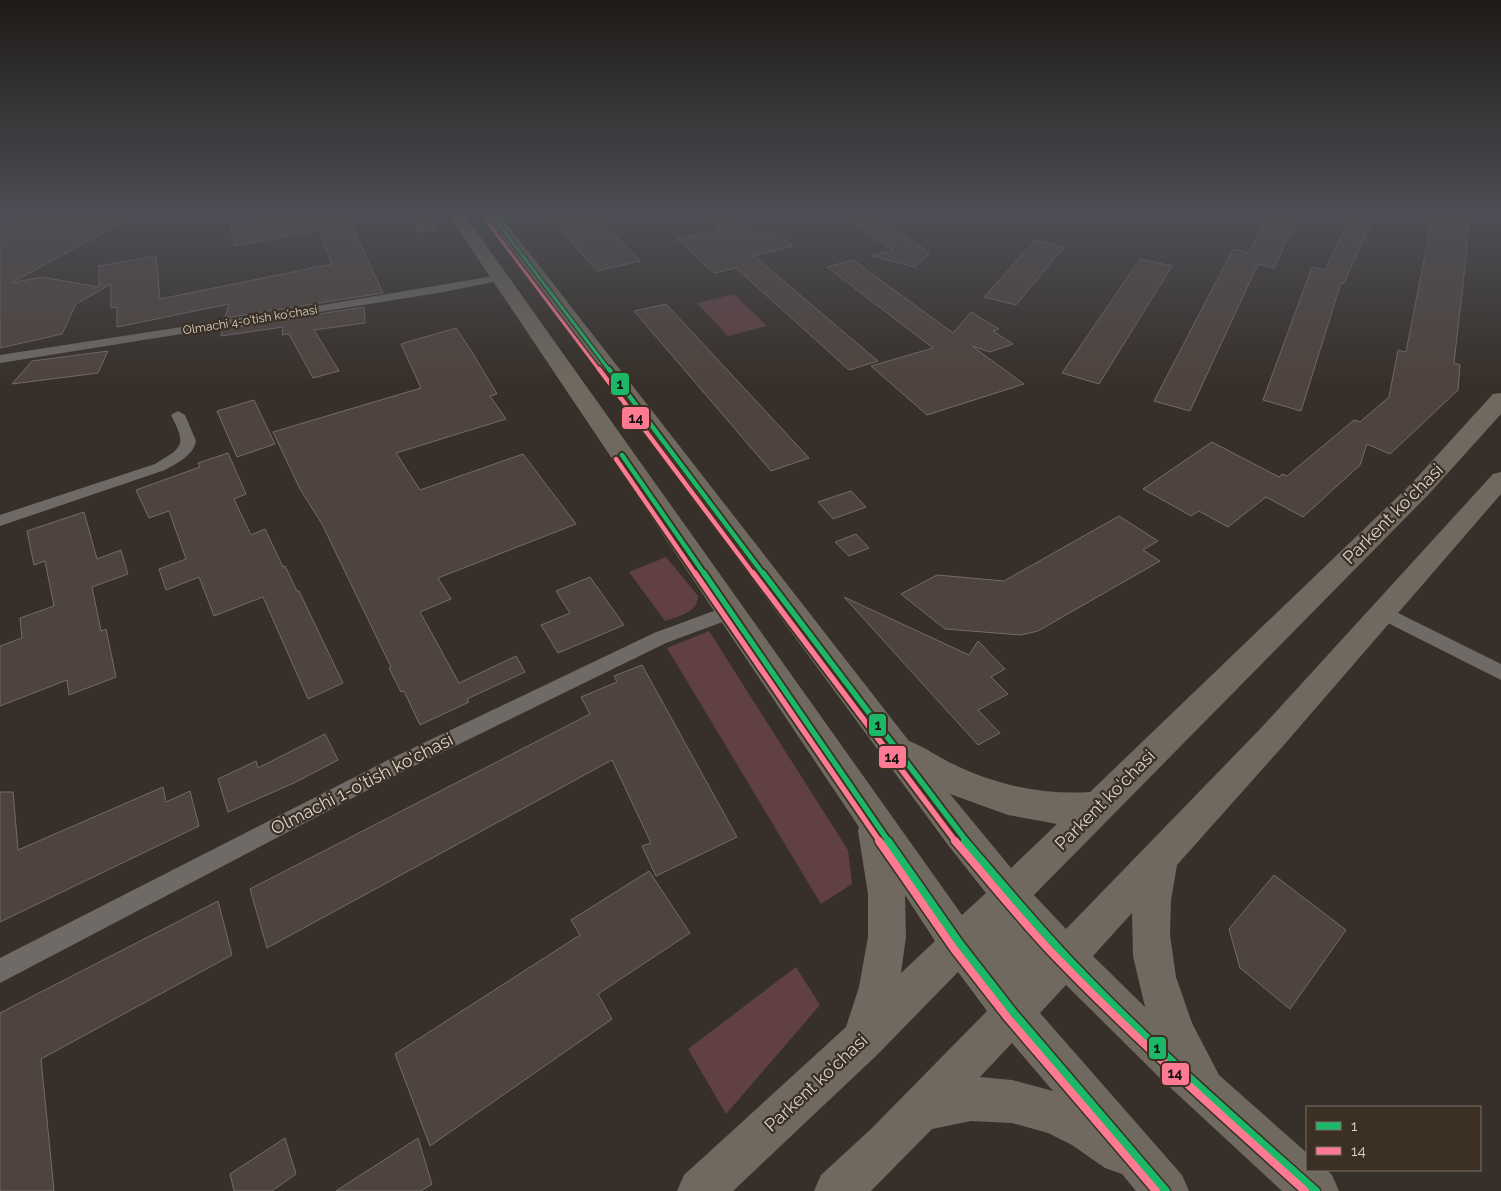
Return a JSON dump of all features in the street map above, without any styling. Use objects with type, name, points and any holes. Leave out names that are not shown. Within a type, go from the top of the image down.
[{"type":"main road","points":[[494,270],[960,944],[1013,1012],[1159,1184]]},
{"type":"main road","points":[[533,270],[960,834],[1010,894],[1066,956],[1149,1039],[1316,1191]]},
{"type":"main road","points":[[532,324],[568,316]]},
{"type":"main road","name":"Parkent ko'chasi","points":[[700,1191],[862,1040],[960,944],[1420,489],[1501,399]]},
{"type":"main road","points":[[837,1191],[887,1145],[1161,857],[1272,737],[1501,479]]},
{"type":"main road","points":[[892,744],[937,772],[989,793],[1046,808],[1073,809],[1098,807]]},
{"type":"main road","points":[[862,1040],[880,985],[887,931],[884,880],[873,819]]},
{"type":"main road","points":[[1161,857],[1154,884],[1150,914],[1154,971],[1176,1035],[1212,1098]]},
{"type":"main road","points":[[1010,894],[1013,1012]]},
{"type":"main road","points":[[960,944],[1066,956]]},
{"type":"main road","points":[[917,1113],[944,1104],[970,1099],[1021,1102],[1049,1111],[1081,1126],[1115,1148],[1159,1184]]},
{"type":"street","name":"Olmachi 4-o'tish ko'chasi","points":[[0,359],[317,310],[500,278]]},
{"type":"street","points":[[0,521],[160,467],[180,455],[189,444],[189,435],[178,414]]},
{"type":"street","name":"Olmachi 1-o'tish ko'chasi","points":[[0,971],[399,764],[660,638],[730,612]]},
{"type":"street","points":[[1382,612],[1501,673]]},
{"type":"shaded area","points":[[734,294],[767,326],[728,336],[697,303]]},
{"type":"shaded area","points":[[666,557],[698,596],[695,606],[691,610],[665,621],[629,572]]},
{"type":"shaded area","points":[[709,631],[848,850],[852,884],[821,904],[667,648]]},
{"type":"shaded area","points":[[796,967],[820,1005],[726,1114],[688,1049]]},
{"type":"building","points":[[0,270],[36,270],[11,283],[42,277],[99,287],[99,270],[157,270],[160,299],[305,270],[372,270],[383,293],[225,318],[229,304],[117,327],[117,307],[111,308],[111,284],[76,304],[62,334],[0,348]]},
{"type":"building","points":[[710,270],[729,270],[714,273]]},
{"type":"building","points":[[738,270],[770,270],[878,361],[849,370]]},
{"type":"building","points":[[830,270],[866,270],[953,333],[971,312],[999,329],[993,331],[1013,344],[990,352],[972,346],[1024,384],[927,415],[871,366],[933,348]]},
{"type":"building","points":[[1009,270],[1045,270],[1016,305],[984,297]]},
{"type":"building","points":[[1133,270],[1170,270],[1099,384],[1062,373]]},
{"type":"building","points":[[1222,270],[1255,270],[1190,411],[1154,401]]},
{"type":"building","points":[[1311,270],[1350,270],[1344,283],[1341,283],[1301,411],[1263,400]]},
{"type":"building","points":[[1422,270],[1465,270],[1454,363],[1460,365],[1458,390],[1390,454],[1367,444],[1360,465],[1303,517],[1266,497],[1228,527],[1199,511],[1191,516],[1143,489],[1212,442],[1279,477],[1282,474],[1287,476],[1354,420],[1360,422],[1389,397],[1398,350],[1406,352]]},
{"type":"building","points":[[666,304],[809,458],[771,471],[634,311]]},
{"type":"building","points":[[364,307],[365,323],[314,330],[339,371],[313,378],[289,334],[282,335],[283,327],[221,336],[222,329]]},
{"type":"building","points":[[456,328],[497,394],[490,396],[506,419],[396,453],[420,490],[523,454],[576,524],[438,578],[451,599],[420,612],[459,683],[516,656],[525,672],[467,699],[469,702],[420,725],[404,691],[401,692],[389,668],[391,667],[322,524],[300,489],[273,432],[421,388],[401,344]]},
{"type":"building","points":[[108,351],[98,373],[12,384],[32,361]]},
{"type":"building","points":[[254,400],[275,444],[237,457],[217,411]]},
{"type":"building","points":[[228,453],[246,494],[234,499],[251,535],[265,529],[283,567],[285,566],[297,591],[299,591],[343,683],[308,699],[263,597],[214,616],[199,577],[166,590],[159,569],[186,559],[169,511],[149,518],[136,490],[200,467],[198,463]]},
{"type":"building","points":[[851,491],[866,507],[833,519],[818,502]]},
{"type":"building","points":[[84,512],[97,559],[121,550],[128,574],[92,587],[101,631],[106,629],[116,677],[69,695],[67,680],[0,706],[0,646],[22,638],[20,618],[54,606],[45,561],[34,565],[27,531]]},
{"type":"building","points":[[1119,516],[1158,541],[1143,550],[1160,561],[1038,631],[1021,635],[945,629],[901,594],[937,575],[1004,581]]},
{"type":"building","points":[[856,534],[869,548],[849,556],[835,542]]},
{"type":"building","points":[[590,577],[624,625],[558,653],[541,625],[570,613],[556,591]]},
{"type":"building","points":[[844,597],[969,655],[978,641],[1005,669],[991,677],[1008,694],[978,710],[1000,733],[978,745]]},
{"type":"building","points":[[642,665],[737,837],[656,876],[642,846],[651,843],[612,760],[267,948],[250,889],[590,714],[581,697],[617,682],[614,676]]},
{"type":"building","points":[[325,734],[338,760],[294,783],[228,812],[218,779],[256,761],[258,768]]},
{"type":"building","points":[[163,787],[166,802],[190,791],[199,826],[0,922],[0,792],[13,792],[18,850]]},
{"type":"building","points":[[649,871],[690,933],[598,994],[612,1019],[430,1146],[395,1054],[580,935],[571,920]]},
{"type":"building","points":[[1274,875],[1346,930],[1290,1009],[1240,968],[1229,929]]},
{"type":"building","points":[[218,901],[232,955],[41,1059],[54,1191],[0,1191],[0,1013]]},
{"type":"building","points":[[285,1138],[296,1174],[272,1191],[234,1191],[230,1174]]},
{"type":"building","points":[[418,1138],[432,1184],[421,1191],[336,1191]]},
{"type":"transit line","name":"14","points":[[523,270],[954,839],[996,889],[1024,922],[1097,999],[1185,1083],[1305,1191]]},
{"type":"transit line","name":"1","points":[[533,270],[960,834],[1029,916],[1101,993],[1131,1022],[1192,1080],[1316,1191]]},
{"type":"transit line","name":"1","points":[[622,455],[960,944],[1013,1012],[1166,1191]]},
{"type":"transit line","name":"14","points":[[616,459],[954,949],[1007,1017],[1156,1191]]}]
